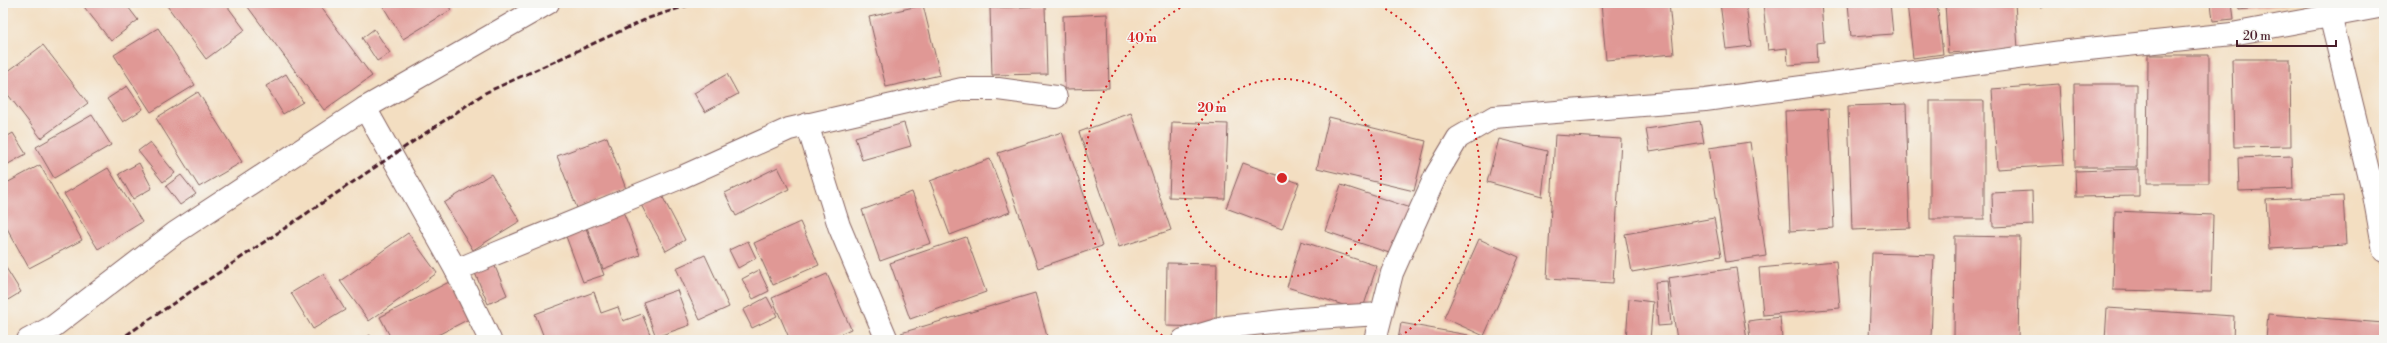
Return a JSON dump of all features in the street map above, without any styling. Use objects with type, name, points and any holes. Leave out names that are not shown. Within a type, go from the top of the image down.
[{"type":"street","points":[[28,340],[54,326],[175,233],[365,108],[548,3]]},
{"type":"street","points":[[1375,340],[1380,314],[1392,273],[1436,175],[1458,138],[1494,117],[1705,100],[2069,51],[2232,34],[2384,6]]},
{"type":"street","points":[[2330,15],[2374,195],[2384,251]]},
{"type":"street","points":[[456,270],[682,177],[789,129],[962,89],[998,89],[1056,96]]},
{"type":"street","points":[[365,108],[456,270],[490,340]]},
{"type":"street","points":[[807,124],[839,226],[887,340]]},
{"type":"street","points":[[1183,340],[1227,327],[1300,319],[1380,314]]},
{"type":"building","points":[[81,3],[125,3],[138,20],[111,41]]},
{"type":"building","points":[[165,3],[225,3],[245,30],[206,59]]},
{"type":"building","points":[[245,3],[318,3],[372,76],[324,110]]},
{"type":"building","points":[[381,3],[447,3],[451,10],[403,39]]},
{"type":"building","points":[[1601,3],[1669,3],[1674,54],[1606,60]]},
{"type":"building","points":[[1720,3],[1746,3],[1751,46],[1726,49]]},
{"type":"building","points":[[1763,3],[1821,3],[1824,42],[1817,43],[1818,63],[1788,65],[1787,48],[1768,50]]},
{"type":"building","points":[[1848,3],[1890,3],[1893,34],[1851,37]]},
{"type":"building","points":[[1907,3],[1937,3],[1943,54],[1913,58]]},
{"type":"building","points":[[1945,3],[2015,3],[2018,49],[1948,53]]},
{"type":"building","points":[[2039,3],[2065,3],[2065,4],[2040,7]]},
{"type":"building","points":[[2211,3],[2232,3],[2234,19],[2213,21]]},
{"type":"building","points":[[2238,3],[2289,3],[2289,4],[2239,10]]},
{"type":"building","points":[[923,5],[940,75],[886,87],[869,17]]},
{"type":"building","points":[[1045,6],[1047,74],[992,75],[990,8]]},
{"type":"building","points":[[1107,14],[1109,88],[1065,89],[1063,16]]},
{"type":"building","points":[[158,28],[195,85],[151,112],[114,55]]},
{"type":"building","points":[[374,29],[390,53],[377,61],[362,38]]},
{"type":"building","points":[[43,45],[88,103],[41,138],[3,88],[3,75]]},
{"type":"building","points":[[2381,50],[2384,50],[2384,69],[2383,69]]},
{"type":"building","points":[[2148,55],[2209,55],[2209,183],[2147,183]]},
{"type":"building","points":[[2232,59],[2290,59],[2291,146],[2234,147]]},
{"type":"building","points":[[286,74],[303,102],[283,114],[266,86]]},
{"type":"building","points":[[727,74],[738,94],[705,112],[694,93]]},
{"type":"building","points":[[2059,84],[2064,165],[1997,169],[1992,89]]},
{"type":"building","points":[[2074,84],[2137,84],[2137,167],[2075,167]]},
{"type":"building","points":[[127,86],[143,109],[123,122],[107,99]]},
{"type":"building","points":[[198,92],[242,162],[199,187],[156,118]]},
{"type":"building","points":[[1930,101],[1984,101],[1984,219],[1930,219]]},
{"type":"building","points":[[1906,104],[1910,228],[1852,230],[1848,106]]},
{"type":"building","points":[[1829,109],[1834,228],[1790,231],[1785,111]]},
{"type":"building","points":[[1131,113],[1171,230],[1119,247],[1079,132]]},
{"type":"building","points":[[92,115],[111,145],[54,178],[36,147]]},
{"type":"building","points":[[1329,117],[1426,141],[1414,191],[1317,168]]},
{"type":"building","points":[[1700,121],[1704,143],[1650,152],[1646,129]]},
{"type":"building","points":[[1172,122],[1228,124],[1225,199],[1169,197]]},
{"type":"building","points":[[904,123],[911,146],[862,160],[855,137]]},
{"type":"building","points":[[1062,132],[1102,246],[1038,268],[998,153]]},
{"type":"building","points":[[13,133],[26,154],[3,167],[3,139]]},
{"type":"building","points":[[1555,135],[1621,139],[1613,283],[1547,279]]},
{"type":"building","points":[[607,137],[626,189],[577,208],[557,156]]},
{"type":"building","points":[[1499,139],[1547,151],[1542,197],[1487,182]]},
{"type":"building","points":[[150,142],[175,173],[163,182],[138,151]]},
{"type":"building","points":[[1750,142],[1766,256],[1726,262],[1709,148]]},
{"type":"building","points":[[2292,156],[2293,189],[2239,191],[2238,158]]},
{"type":"building","points":[[990,159],[1010,212],[950,235],[930,181]]},
{"type":"building","points":[[139,163],[152,188],[133,199],[119,174]]},
{"type":"building","points":[[1243,163],[1299,183],[1282,229],[1226,208]]},
{"type":"building","points":[[40,165],[82,240],[29,268],[3,221],[3,185]]},
{"type":"building","points":[[778,167],[789,189],[736,216],[725,193]]},
{"type":"building","points":[[108,168],[142,222],[98,249],[64,194]]},
{"type":"building","points":[[2139,169],[2139,196],[2076,197],[2075,171]]},
{"type":"building","points":[[491,174],[520,221],[473,250],[444,203]]},
{"type":"building","points":[[181,175],[196,194],[180,205],[166,186]]},
{"type":"building","points":[[1341,185],[1411,208],[1395,255],[1325,231]]},
{"type":"building","points":[[2032,191],[2033,225],[1993,227],[1992,193]]},
{"type":"building","points":[[660,192],[685,240],[666,251],[640,203]]},
{"type":"building","points":[[912,192],[931,243],[880,261],[862,210]]},
{"type":"building","points":[[2343,196],[2346,245],[2269,249],[2266,200]]},
{"type":"building","points":[[621,206],[640,255],[603,269],[584,220]]},
{"type":"building","points":[[2115,211],[2213,215],[2211,292],[2113,290]]},
{"type":"building","points":[[1714,218],[1721,256],[1632,272],[1625,234]]},
{"type":"building","points":[[800,222],[819,265],[773,285],[754,243]]},
{"type":"building","points":[[584,223],[604,275],[583,282],[564,231]]},
{"type":"building","points":[[408,233],[437,273],[369,321],[340,281]]},
{"type":"building","points":[[1955,236],[2020,237],[2018,340],[1954,340]]},
{"type":"building","points":[[966,237],[986,292],[910,319],[890,263]]},
{"type":"building","points":[[1479,239],[1519,257],[1484,336],[1444,318]]},
{"type":"building","points":[[748,241],[756,258],[738,268],[729,250]]},
{"type":"building","points":[[1301,241],[1377,266],[1362,311],[1287,287]]},
{"type":"building","points":[[1872,253],[1934,255],[1931,340],[1869,340]]},
{"type":"building","points":[[705,255],[729,307],[700,320],[676,268]]},
{"type":"building","points":[[1836,261],[1840,308],[1763,315],[1759,268]]},
{"type":"building","points":[[3,263],[21,292],[3,303]]},
{"type":"building","points":[[1167,263],[1217,264],[1216,327],[1166,326]]},
{"type":"building","points":[[494,264],[507,295],[488,304],[475,273]]},
{"type":"building","points":[[1736,268],[1747,340],[1677,340],[1668,278]]},
{"type":"building","points":[[759,270],[769,291],[753,299],[742,279]]},
{"type":"building","points":[[323,274],[345,310],[313,329],[291,293]]},
{"type":"building","points":[[827,274],[851,329],[826,340],[790,340],[772,298]]},
{"type":"building","points":[[1667,281],[1671,325],[1658,326],[1655,282]]},
{"type":"building","points":[[449,282],[469,319],[428,340],[392,340],[380,317]]},
{"type":"building","points":[[677,290],[690,325],[656,337],[643,302]]},
{"type":"building","points":[[594,292],[601,313],[618,307],[623,321],[642,314],[652,339],[545,340],[535,314]]},
{"type":"building","points":[[1035,293],[1048,340],[903,340],[901,333]]},
{"type":"building","points":[[767,297],[777,316],[752,328],[743,310]]},
{"type":"building","points":[[1629,299],[1653,302],[1650,340],[1626,340]]},
{"type":"building","points":[[2107,308],[2234,316],[2233,340],[2105,340]]},
{"type":"building","points":[[2268,314],[2384,323],[2384,340],[2266,340]]},
{"type":"building","points":[[1780,317],[1782,338],[1750,340],[1748,321]]},
{"type":"building","points":[[1401,323],[1468,335],[1467,340],[1398,340]]},
{"type":"building","points":[[370,335],[373,340],[362,340]]},
{"type":"railway","points":[[119,340],[485,93],[649,18],[695,3]]}]
